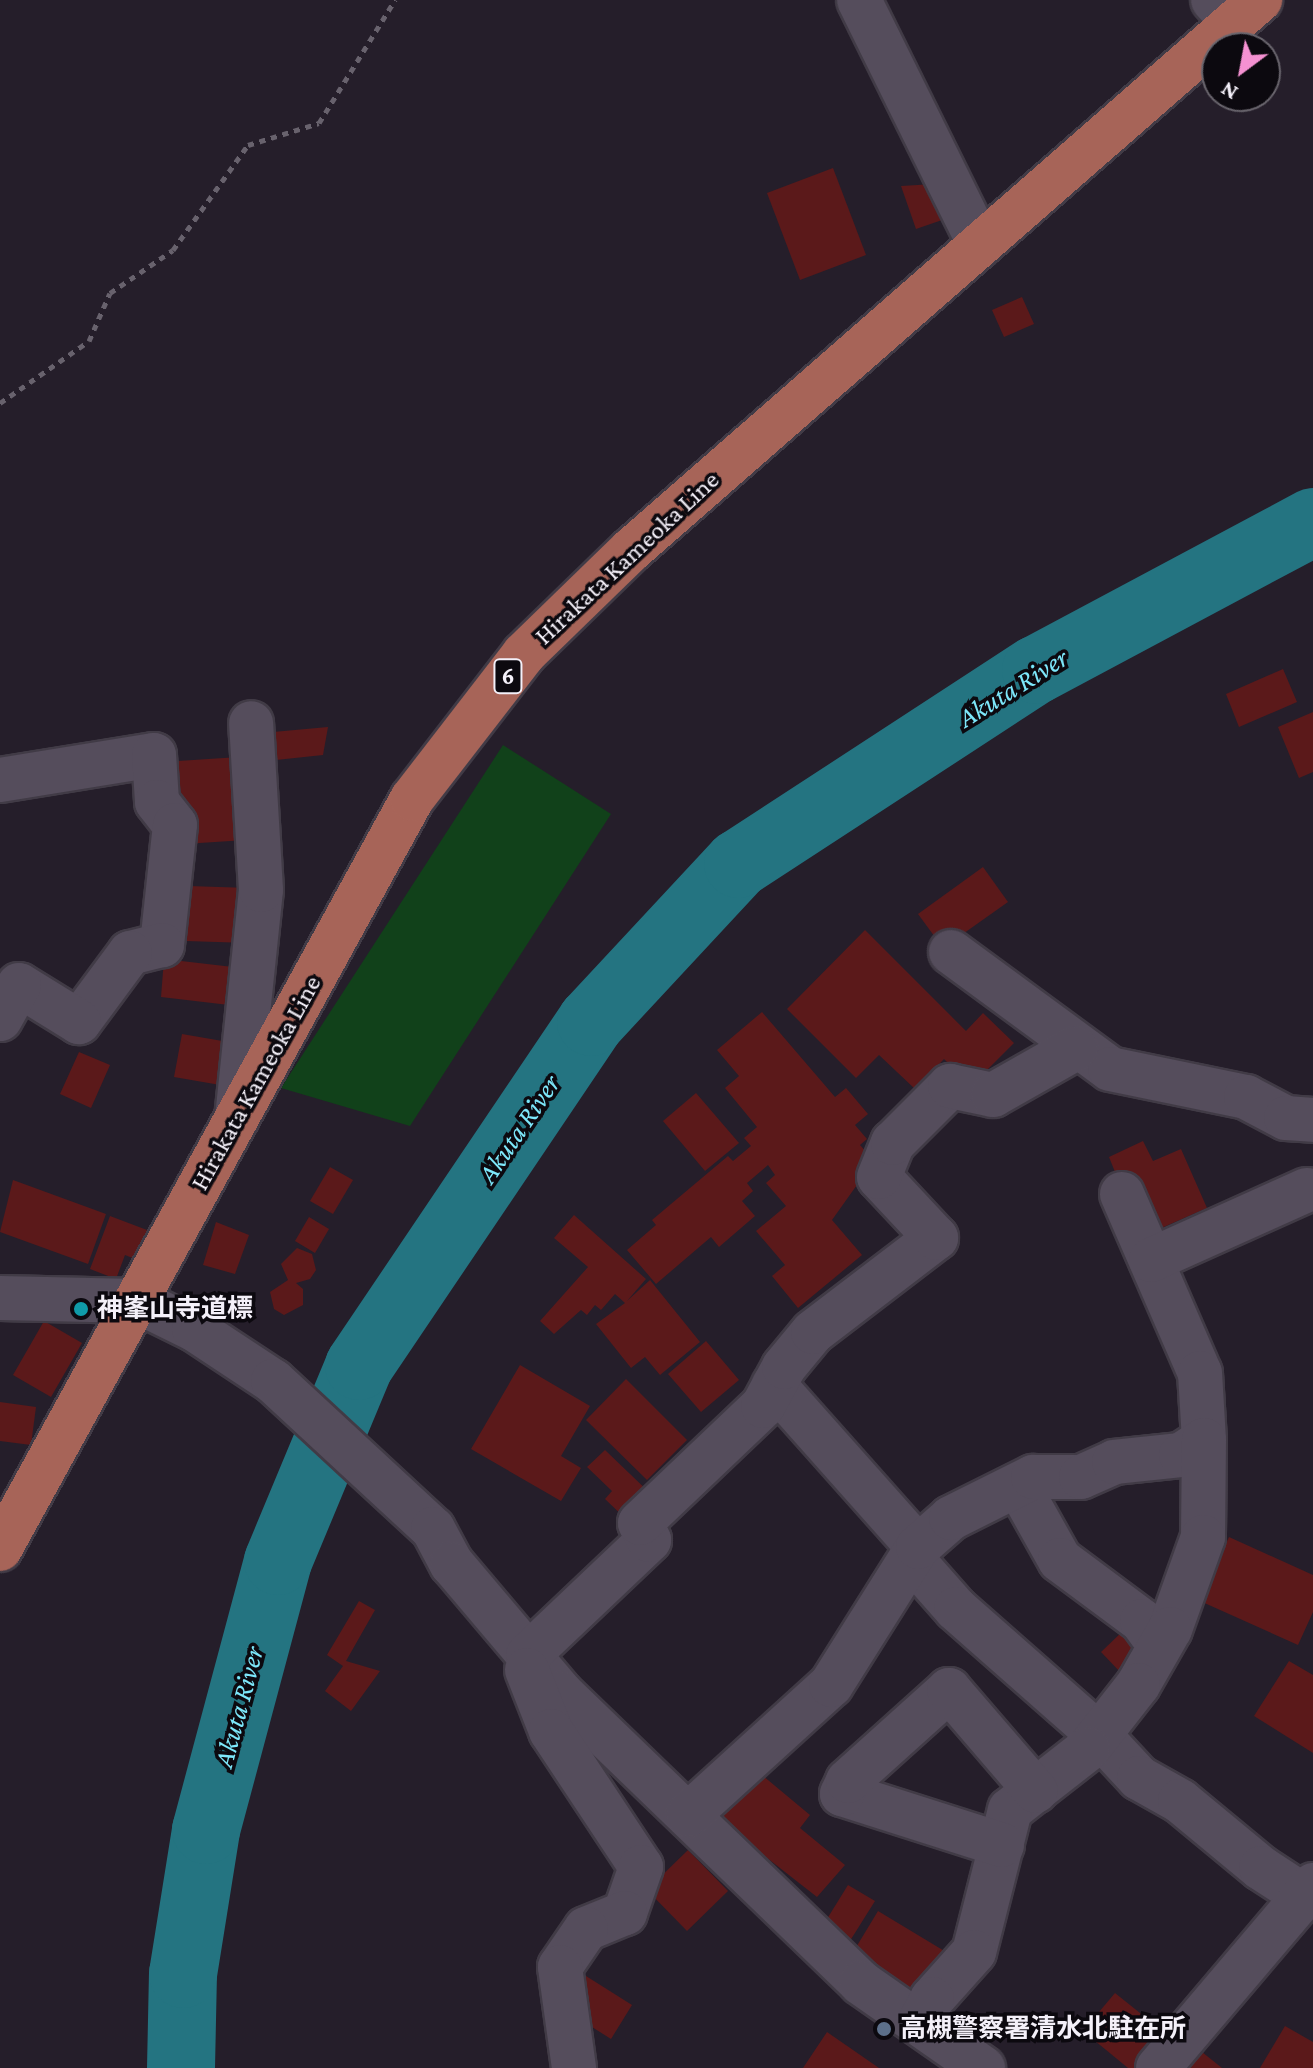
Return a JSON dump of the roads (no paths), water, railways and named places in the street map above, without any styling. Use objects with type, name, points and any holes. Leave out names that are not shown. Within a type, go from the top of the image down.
[{"type":"main road","name":"Hirakata Kameoka Line","points":[[0,1549],[412,799],[524,654],[631,550],[980,245],[1236,8]]},
{"type":"street","points":[[859,0],[980,245]]},
{"type":"street","points":[[237,1118],[261,890],[251,723]]},
{"type":"street","points":[[0,780],[154,755],[157,802],[175,825],[162,945],[130,953],[79,1022],[19,985],[0,1019]]},
{"type":"street","points":[[951,952],[1076,1048],[1110,1069],[1246,1097],[1286,1118],[1313,1120]]},
{"type":"street","points":[[522,1646],[649,1540],[640,1523],[763,1406],[774,1385],[813,1332],[936,1238],[879,1177],[893,1143],[950,1086],[993,1095],[1076,1048]]},
{"type":"street","points":[[1151,1260],[1307,1190]]},
{"type":"street","points":[[919,2023],[932,1999],[974,1952],[1010,1810],[1099,1735],[1138,1685],[1170,1629],[1203,1537],[1204,1440],[1200,1373],[1122,1194]]},
{"type":"street","points":[[0,1298],[137,1301],[194,1329],[273,1381],[433,1529],[452,1564],[561,1693],[861,1983],[983,2068]]},
{"type":"street","points":[[774,1385],[914,1552],[956,1609],[1099,1735],[1139,1778],[1180,1801],[1261,1868],[1309,1890],[1158,2068]]},
{"type":"street","points":[[688,1815],[831,1685],[914,1552],[951,1518],[1033,1477],[1081,1477],[1114,1462],[1181,1455],[1204,1440]]},
{"type":"street","points":[[1018,1485],[1060,1560],[1142,1621],[1159,1644]]},
{"type":"street","points":[[522,1646],[551,1731],[641,1867],[625,1913],[586,1929],[560,1967],[574,2068]]},
{"type":"street","points":[[1002,1845],[842,1794],[848,1781],[949,1690],[1036,1791]]},
{"type":"waterway","name":"Akuta River","points":[[181,2068],[183,1974],[206,1830],[278,1561],[359,1366],[591,1022],[738,864],[1036,670],[1313,522]]},
{"type":"place","name":"神峯山寺道標","points":[[81,1309]]},
{"type":"place","name":"高槻警察署清水北駐在所","points":[[884,2029]]}]
